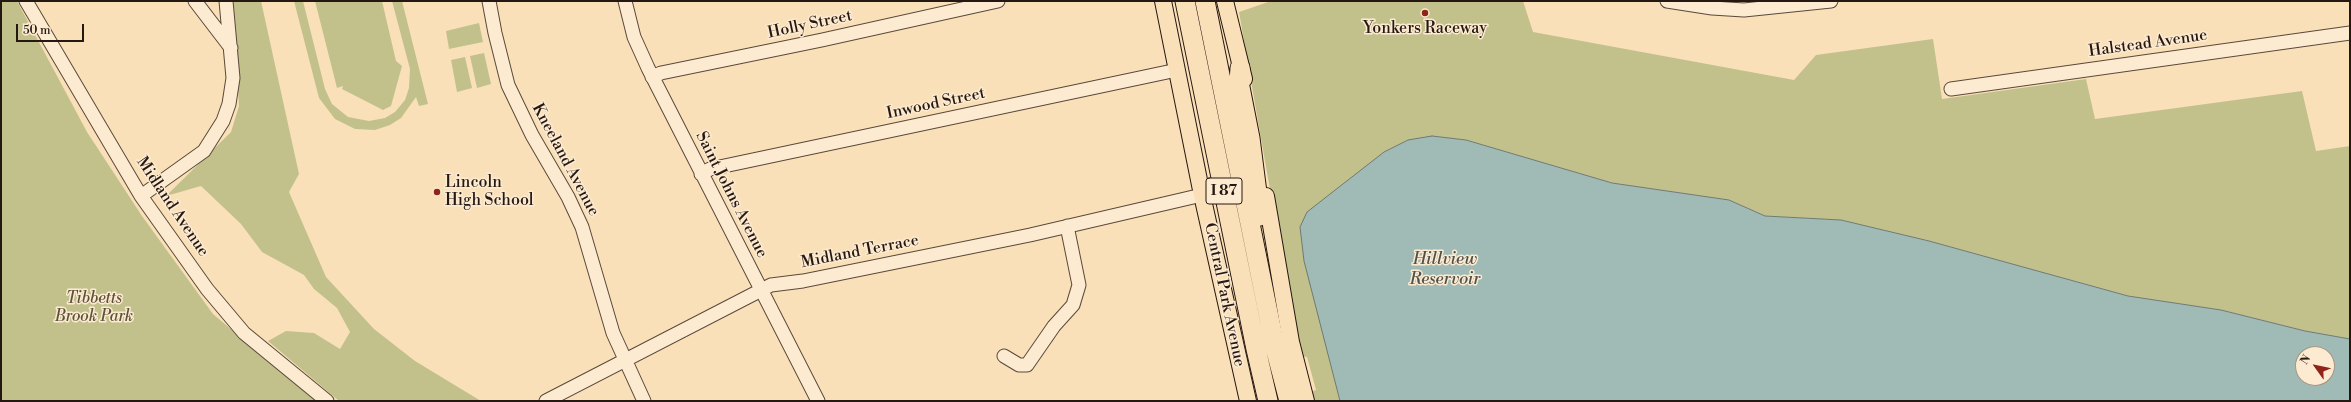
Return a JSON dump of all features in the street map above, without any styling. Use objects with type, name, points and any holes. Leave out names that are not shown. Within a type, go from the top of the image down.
[{"type":"highway","name":"I 87","points":[[1185,1],[1268,401]]},
{"type":"highway","name":"I 87","points":[[1205,1],[1258,263],[1289,401]]},
{"type":"highway","points":[[1240,68],[1239,82],[1253,161],[1262,235],[1258,263]]},
{"type":"main road","name":"Central Park Avenue","points":[[1163,1],[1202,195],[1248,401]]},
{"type":"main road","points":[[1225,1],[1240,68],[1251,106],[1291,342],[1306,401]]},
{"type":"street","name":"Midland Avenue","points":[[26,1],[142,196],[232,321],[327,401]]},
{"type":"street","points":[[195,1],[231,48]]},
{"type":"street","points":[[142,196],[204,151],[215,136],[226,114],[232,90],[233,65],[226,1]]},
{"type":"street","name":"Kneeland Avenue","points":[[489,1],[495,33],[508,85],[532,135],[572,205],[582,227],[613,333],[624,361],[644,401]]},
{"type":"street","name":"Saint Johns Avenue","points":[[625,1],[634,37],[652,77],[818,401]]},
{"type":"street","name":"Holly Street","points":[[652,77],[661,73],[822,40],[998,1]]},
{"type":"street","points":[[1667,1],[1712,8],[1744,10],[1776,8],[1831,1]]},
{"type":"street","name":"Halstead Avenue","points":[[1951,89],[2350,33]]},
{"type":"street","name":"Inwood Street","points":[[701,174],[710,169],[1178,70]]},
{"type":"street","name":"Midland Terrace","points":[[546,401],[771,285],[882,265],[1067,226],[1202,195]]},
{"type":"street","points":[[1004,356],[1019,365],[1027,365],[1054,326],[1073,305],[1079,285],[1067,226]]},
{"type":"green space","name":"Tibbetts Brook Park","points":[[1,1],[17,1],[87,132],[142,216],[213,314],[316,401],[1,401]]},
{"type":"green space","points":[[233,1],[261,1],[299,174],[289,192],[326,277],[374,329],[415,361],[481,401],[339,401],[268,341],[286,331],[314,333],[340,349],[350,332],[337,308],[314,289],[304,275],[262,252],[241,224],[201,186],[166,196],[231,132],[239,106]]},
{"type":"green space","points":[[294,1],[303,1],[325,89],[332,104],[348,117],[369,121],[385,118],[395,112],[405,100],[409,88],[410,69],[392,1],[402,1],[428,104],[419,106],[416,97],[401,118],[390,125],[375,130],[355,129],[335,119],[319,98]]},
{"type":"green space","points":[[315,1],[382,1],[396,61],[402,66],[391,106],[383,110],[342,89],[343,86],[337,88]]},
{"type":"green space","points":[[1271,1],[1523,1],[1533,32],[1794,80],[1816,55],[1933,39],[1942,99],[2086,79],[2095,119],[2302,91],[2316,151],[2350,146],[2350,339],[2305,331],[2221,310],[2128,296],[1929,241],[1841,220],[1765,216],[1729,200],[1612,183],[1466,140],[1432,136],[1333,370],[1340,401],[1311,401],[1308,393],[1316,390],[1307,357],[1299,356],[1239,12]]},
{"type":"green space","points":[[479,23],[483,42],[449,49],[446,31]]},
{"type":"green space","points":[[484,53],[491,84],[477,88],[470,56]]},
{"type":"green space","points":[[465,57],[472,88],[457,92],[451,60]]},
{"type":"water","name":"Hillview Reservoir","points":[[1432,136],[1466,140],[1612,183],[1729,200],[1765,216],[1841,220],[1929,241],[2128,296],[2221,310],[2305,331],[2350,339],[2350,401],[1340,401],[1304,261],[1300,227],[1307,212],[1384,152],[1408,140]]},
{"type":"place","name":"Yonkers Raceway","points":[[1425,13]]},
{"type":"place","name":"Lincoln High School","points":[[437,192]]}]
